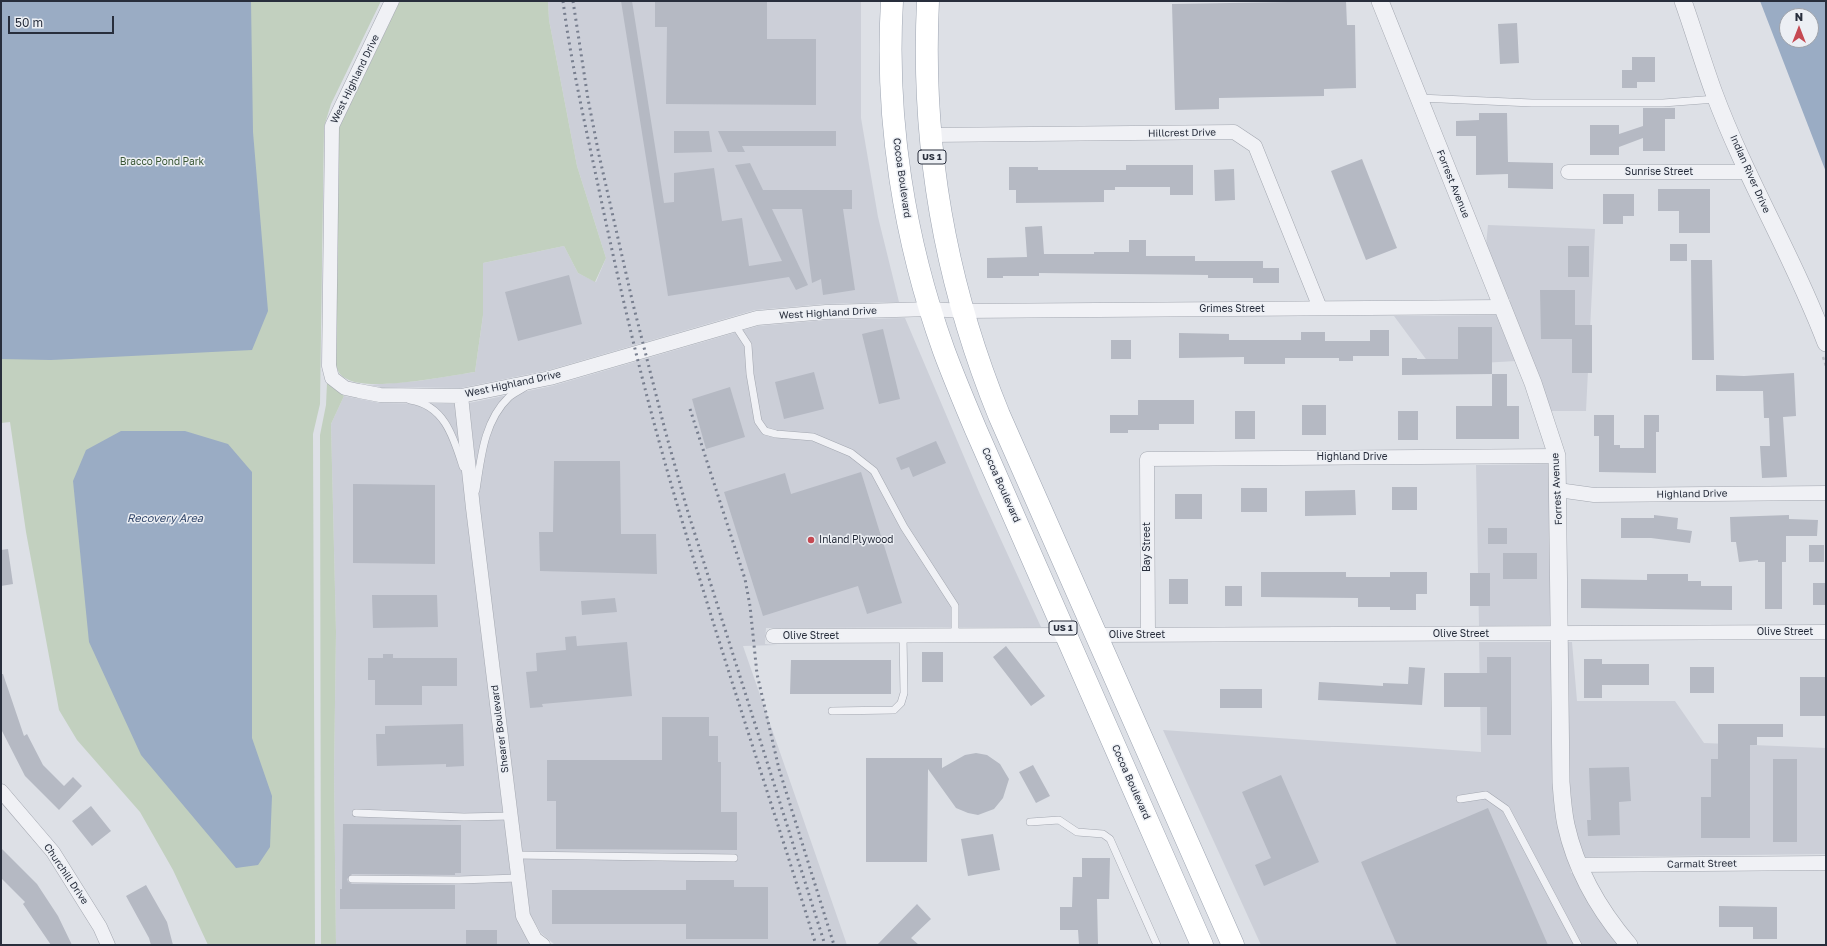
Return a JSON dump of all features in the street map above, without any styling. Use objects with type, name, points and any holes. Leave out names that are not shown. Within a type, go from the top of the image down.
[{"type":"main road","name":"Cocoa Boulevard","points":[[892,1],[890,39],[894,122],[900,180],[918,265],[944,351],[1001,486],[1202,945]]},
{"type":"main road","points":[[917,1],[927,32]]},
{"type":"main road","name":"US 1","points":[[928,1],[927,90],[930,136],[943,223],[962,311],[982,373],[999,415],[1233,945]]},
{"type":"main road","points":[[1001,486],[1026,513],[1073,616],[1086,630],[1097,635]]},
{"type":"main road","points":[[1066,635],[1080,640],[1092,651],[1148,776],[1176,816]]},
{"type":"street","name":"West Highland Drive","points":[[392,1],[332,126],[329,366],[332,378],[345,388],[380,395],[461,396],[550,378],[757,318],[826,312],[931,309],[962,311]]},
{"type":"street","name":"Forrest Avenue","points":[[1380,1],[1533,383],[1557,456],[1561,782],[1566,824],[1578,865],[1599,906],[1629,945]]},
{"type":"street","name":"Indian River Drive","points":[[1683,1],[1717,99],[1814,313],[1826,344]]},
{"type":"street","name":"Hillcrest Drive","points":[[930,136],[1234,132],[1255,146],[1320,308]]},
{"type":"street","name":"Sunrise Street","points":[[1568,172],[1749,172]]},
{"type":"street","name":"Grimes Street","points":[[962,311],[1503,307]]},
{"type":"street","name":"Shearer Boulevard","points":[[461,396],[473,508],[523,916],[535,939],[543,945]]},
{"type":"street","name":"Highland Drive","points":[[1147,459],[1557,456]]},
{"type":"street","name":"Bay Street","points":[[1147,459],[1148,635]]},
{"type":"street","name":"Highland Drive","points":[[1558,490],[1594,495],[1826,493]]},
{"type":"street","name":"Olive Street","points":[[1097,635],[1826,632]]},
{"type":"street","name":"Olive Street","points":[[773,636],[1066,635]]},
{"type":"street","name":"Churchill Drive","points":[[1,791],[53,852],[100,927],[108,945]]},
{"type":"street","name":"Carmalt Street","points":[[1578,865],[1826,863]]},
{"type":"lane","points":[[1419,98],[1532,103],[1663,103],[1717,99]]},
{"type":"lane","points":[[735,325],[748,345],[750,374],[758,421],[765,431],[776,434],[813,437],[851,453],[874,471],[904,526],[955,606],[955,636]]},
{"type":"lane","name":"Shearer Boulevard","points":[[473,508],[483,444],[493,417],[510,396],[527,386],[550,378]]},
{"type":"lane","name":"Shearer Boulevard","points":[[380,395],[415,400],[431,409],[444,420],[453,436],[462,462],[473,508]]},
{"type":"lane","points":[[832,711],[894,710],[901,703],[904,693],[903,636]]},
{"type":"lane","points":[[1460,799],[1486,795],[1506,809],[1578,945]]},
{"type":"lane","points":[[356,813],[464,817],[510,816]]},
{"type":"lane","points":[[1030,822],[1059,820],[1077,832],[1102,834],[1110,839],[1158,945]]},
{"type":"lane","points":[[516,855],[734,858]]},
{"type":"lane","points":[[352,879],[459,880],[518,878]]},
{"type":"shaded area","points":[[548,1],[861,1],[861,118],[878,217],[899,302],[825,304],[755,310],[549,370],[461,388],[381,387],[368,385],[418,381],[475,372],[483,315],[483,263],[564,246],[578,273],[596,282],[606,258],[577,166],[549,20]]},
{"type":"shaded area","points":[[1488,225],[1595,229],[1586,411],[1551,411],[1510,305],[1510,299],[1507,299],[1486,245]]},
{"type":"shaded area","points":[[1498,315],[1516,361],[1431,366],[1394,316]]},
{"type":"shaded area","points":[[905,318],[979,492],[1041,627],[766,628],[765,644],[778,645],[743,646],[847,945],[555,945],[541,933],[530,914],[480,507],[469,403],[552,386],[758,326],[826,320]]},
{"type":"shaded area","points":[[344,396],[380,403],[455,404],[467,517],[516,917],[531,945],[336,945],[334,773],[336,632],[331,424]]},
{"type":"shaded area","points":[[1550,464],[1552,625],[1479,626],[1476,465]]},
{"type":"shaded area","points":[[1479,642],[1552,642],[1571,873],[1574,873],[1619,945],[1261,945],[1163,730],[1481,752]]},
{"type":"shaded area","points":[[1566,642],[1572,642],[1577,701],[1675,701],[1704,743],[1826,748],[1826,854],[1583,857],[1573,823],[1568,782]]},
{"type":"green space","name":"Bracco Pond Park","points":[[1,1],[381,1],[331,104],[324,127],[320,404],[313,434],[315,945],[208,945],[173,870],[140,812],[77,740],[59,710],[26,532],[10,422],[1,423]]},
{"type":"green space","points":[[400,1],[548,1],[549,20],[577,166],[606,258],[595,282],[578,273],[564,246],[483,263],[483,315],[475,372],[390,384],[357,383],[343,377],[336,365],[339,128]]},
{"type":"green space","points":[[327,383],[344,396],[331,424],[336,632],[334,773],[336,945],[321,945],[320,435],[326,405]]},
{"type":"water","points":[[1,1],[251,1],[253,132],[268,311],[252,350],[51,360],[1,359]]},
{"type":"water","points":[[1760,1],[1826,1],[1826,172]]},
{"type":"water","name":"Recovery Area","points":[[121,431],[185,431],[228,444],[252,472],[252,738],[272,796],[270,847],[258,865],[236,868],[141,755],[89,642],[73,481],[86,450]]},
{"type":"building","points":[[621,1],[632,1],[664,203],[674,202],[674,173],[714,168],[722,221],[742,218],[749,266],[782,261],[735,165],[750,163],[763,190],[852,190],[852,209],[843,209],[855,290],[823,295],[821,279],[812,283],[802,209],[772,209],[808,285],[796,290],[789,277],[668,296]]},
{"type":"building","points":[[655,1],[767,1],[767,39],[816,39],[816,105],[666,104],[667,27],[655,27]]},
{"type":"building","points":[[1346,1],[1347,25],[1355,25],[1356,88],[1324,89],[1324,96],[1219,98],[1219,109],[1175,110],[1172,4]]},
{"type":"building","points":[[1517,23],[1519,63],[1500,64],[1498,24]]},
{"type":"building","points":[[1632,57],[1655,57],[1655,82],[1637,82],[1637,88],[1622,88],[1622,70],[1632,70]]},
{"type":"building","points":[[1643,108],[1675,108],[1675,119],[1665,119],[1665,151],[1643,151],[1643,138],[1619,147],[1619,155],[1590,155],[1590,125],[1619,125],[1619,134],[1643,126]]},
{"type":"building","points":[[1479,113],[1507,113],[1508,162],[1553,163],[1553,189],[1508,188],[1508,174],[1476,175],[1476,136],[1456,136],[1456,121],[1479,120]]},
{"type":"building","points":[[674,131],[709,131],[712,152],[674,153]]},
{"type":"building","points":[[718,131],[836,131],[836,146],[742,146],[745,152],[728,152]]},
{"type":"building","points":[[1362,159],[1397,248],[1366,260],[1331,171]]},
{"type":"building","points":[[1126,165],[1193,165],[1193,195],[1170,195],[1170,187],[1115,187],[1115,190],[1104,190],[1104,202],[1016,203],[1016,190],[1009,190],[1009,167],[1038,167],[1038,170],[1126,170]]},
{"type":"building","points":[[1234,169],[1235,200],[1215,201],[1214,170]]},
{"type":"building","points":[[1658,189],[1710,189],[1710,233],[1679,233],[1679,211],[1658,211]]},
{"type":"building","points":[[1603,194],[1634,194],[1634,216],[1623,216],[1623,224],[1603,224]]},
{"type":"building","points":[[1042,226],[1044,254],[1129,252],[1129,240],[1146,240],[1146,256],[1195,256],[1195,261],[1263,261],[1263,268],[1279,268],[1279,283],[1253,283],[1253,278],[1208,278],[1208,275],[1039,273],[1039,276],[1003,276],[1003,278],[987,278],[987,258],[1027,257],[1025,227]]},
{"type":"building","points":[[1670,244],[1687,244],[1687,261],[1670,261]]},
{"type":"building","points":[[1568,246],[1589,246],[1589,277],[1568,277]]},
{"type":"building","points":[[1691,260],[1712,260],[1714,360],[1692,360]]},
{"type":"building","points":[[569,275],[582,324],[518,341],[505,292]]},
{"type":"building","points":[[1540,290],[1575,290],[1575,325],[1592,325],[1592,373],[1572,373],[1572,339],[1541,339]]},
{"type":"building","points":[[1458,327],[1492,327],[1492,374],[1402,375],[1402,358],[1458,359]]},
{"type":"building","points":[[883,329],[900,399],[879,404],[862,334]]},
{"type":"building","points":[[1370,330],[1389,330],[1389,356],[1353,356],[1353,361],[1339,361],[1339,358],[1285,358],[1285,364],[1244,364],[1244,357],[1179,358],[1179,333],[1229,334],[1229,340],[1301,340],[1301,332],[1325,332],[1325,341],[1370,341]]},
{"type":"building","points":[[1111,340],[1131,340],[1131,359],[1111,359]]},
{"type":"building","points":[[814,372],[824,409],[784,419],[775,382]]},
{"type":"building","points":[[1794,373],[1796,416],[1783,417],[1787,477],[1762,478],[1760,446],[1770,446],[1769,418],[1764,418],[1763,391],[1716,391],[1716,375],[1744,376]]},
{"type":"building","points":[[1492,374],[1507,374],[1507,406],[1519,406],[1519,439],[1456,439],[1456,406],[1492,406]]},
{"type":"building","points":[[730,387],[745,437],[706,449],[692,399]]},
{"type":"building","points":[[1138,400],[1194,400],[1194,424],[1159,424],[1159,430],[1128,430],[1128,433],[1110,433],[1110,415],[1138,415]]},
{"type":"building","points":[[1302,405],[1326,405],[1326,435],[1302,435]]},
{"type":"building","points":[[1235,411],[1255,411],[1255,439],[1235,439]]},
{"type":"building","points":[[1398,411],[1418,411],[1418,440],[1398,440]]},
{"type":"building","points":[[1594,415],[1614,415],[1614,445],[1620,445],[1620,448],[1644,448],[1644,415],[1659,415],[1659,432],[1656,432],[1656,473],[1599,472],[1599,436],[1594,436]]},
{"type":"building","points":[[936,441],[946,463],[913,477],[909,467],[901,470],[896,458]]},
{"type":"building","points":[[554,461],[620,461],[621,534],[656,534],[657,574],[540,571],[539,532],[553,532]]},
{"type":"building","name":"Inland Plywood","points":[[861,472],[902,603],[867,614],[858,586],[763,616],[724,492],[785,473],[791,494]]},
{"type":"building","points":[[353,484],[435,485],[435,564],[353,563]]},
{"type":"building","points":[[1392,487],[1417,487],[1417,510],[1392,510]]},
{"type":"building","points":[[1241,488],[1267,488],[1267,512],[1241,512]]},
{"type":"building","points":[[1355,490],[1356,515],[1305,516],[1305,491]]},
{"type":"building","points":[[1175,494],[1202,494],[1202,519],[1175,519]]},
{"type":"building","points":[[1654,515],[1678,518],[1677,529],[1692,531],[1690,543],[1651,538],[1621,538],[1621,518],[1654,518]]},
{"type":"building","points":[[1789,515],[1789,519],[1818,520],[1817,536],[1786,536],[1786,562],[1782,562],[1782,609],[1765,609],[1765,562],[1758,562],[1758,560],[1739,562],[1736,542],[1731,542],[1730,517]]},
{"type":"building","points":[[1488,528],[1507,528],[1507,544],[1488,544]]},
{"type":"building","points":[[1809,545],[1824,545],[1824,562],[1809,562]]},
{"type":"building","points":[[8,549],[13,584],[1,586],[1,550]]},
{"type":"building","points":[[1503,553],[1537,553],[1537,579],[1503,579]]},
{"type":"building","points":[[1261,572],[1346,572],[1346,577],[1390,577],[1390,572],[1427,572],[1427,594],[1416,594],[1416,610],[1390,610],[1390,607],[1358,607],[1358,598],[1261,597]]},
{"type":"building","points":[[1470,573],[1490,573],[1490,606],[1470,606]]},
{"type":"building","points":[[1647,574],[1688,574],[1688,581],[1701,581],[1701,586],[1732,586],[1732,610],[1581,608],[1581,579],[1647,580]]},
{"type":"building","points":[[1169,579],[1188,579],[1188,604],[1169,604]]},
{"type":"building","points":[[1813,583],[1826,583],[1826,605],[1813,605]]},
{"type":"building","points":[[1225,586],[1242,586],[1242,606],[1225,606]]},
{"type":"building","points":[[372,595],[437,595],[438,627],[373,628]]},
{"type":"building","points":[[615,598],[617,612],[582,615],[581,601]]},
{"type":"building","points":[[576,636],[577,646],[627,642],[632,696],[542,704],[543,707],[530,708],[526,672],[537,671],[536,653],[566,650],[565,637]]},
{"type":"building","points":[[1006,646],[1045,696],[1031,706],[993,657]]},
{"type":"building","points":[[922,652],[943,652],[943,682],[922,682]]},
{"type":"building","points":[[383,654],[393,654],[393,658],[457,658],[457,686],[422,686],[422,705],[375,705],[375,680],[368,680],[368,658],[383,658]]},
{"type":"building","points":[[1487,657],[1511,657],[1511,735],[1487,735],[1487,707],[1444,707],[1444,673],[1487,673]]},
{"type":"building","points":[[1584,659],[1602,659],[1602,664],[1649,664],[1649,685],[1602,685],[1602,698],[1584,698]]},
{"type":"building","points":[[791,660],[891,660],[891,694],[790,694]]},
{"type":"building","points":[[1409,667],[1425,668],[1422,705],[1318,700],[1319,682],[1383,686],[1383,683],[1408,684]]},
{"type":"building","points":[[1690,667],[1714,667],[1714,693],[1690,693]]},
{"type":"building","points":[[1,674],[3,674],[24,736],[27,734],[43,765],[64,786],[73,777],[82,786],[59,810],[25,776],[2,731]]},
{"type":"building","points":[[1800,677],[1826,677],[1826,716],[1800,716]]},
{"type":"building","points":[[1220,689],[1262,689],[1262,708],[1220,708]]},
{"type":"building","points":[[662,717],[709,717],[709,736],[718,736],[718,762],[721,762],[721,812],[737,812],[737,850],[556,849],[556,801],[547,801],[547,760],[662,760]]},
{"type":"building","points":[[463,724],[464,766],[446,767],[446,764],[377,766],[376,734],[385,734],[385,726]]},
{"type":"building","points":[[1718,724],[1783,724],[1783,737],[1757,737],[1757,745],[1750,745],[1750,838],[1701,838],[1701,797],[1711,797],[1711,759],[1718,759]]},
{"type":"building","points":[[976,753],[987,755],[1000,764],[1009,779],[1003,798],[994,809],[978,815],[956,808],[928,769],[927,862],[866,862],[866,758],[942,758],[942,768],[965,755]]},
{"type":"building","points":[[1773,759],[1797,759],[1797,842],[1773,842]]},
{"type":"building","points":[[1033,765],[1050,796],[1036,803],[1019,772]]},
{"type":"building","points":[[1629,767],[1631,801],[1619,802],[1620,835],[1588,836],[1587,820],[1591,820],[1589,768]]},
{"type":"building","points":[[1281,775],[1319,862],[1264,886],[1255,865],[1271,858],[1242,792]]},
{"type":"building","points":[[91,806],[111,831],[92,846],[72,821]]},
{"type":"building","points":[[1488,808],[1548,945],[1397,945],[1361,862]]},
{"type":"building","points":[[343,824],[461,825],[461,873],[455,873],[455,875],[352,874],[347,879],[348,882],[352,884],[455,885],[455,909],[340,909],[340,889],[342,889]]},
{"type":"building","points":[[993,834],[1000,870],[968,876],[961,839]]},
{"type":"building","points":[[1,848],[37,884],[58,916],[72,945],[51,945],[23,904],[25,902],[1,878]]},
{"type":"building","points":[[1082,858],[1110,858],[1109,899],[1097,899],[1098,944],[1079,945],[1078,930],[1060,930],[1060,907],[1072,907],[1073,877],[1082,877]]},
{"type":"building","points":[[686,880],[734,880],[734,887],[768,887],[768,939],[686,939],[686,924],[552,924],[552,890],[686,890]]},
{"type":"building","points":[[146,885],[167,922],[173,945],[151,945],[149,938],[126,896]]},
{"type":"building","points":[[917,904],[931,919],[911,938],[919,945],[877,945]]},
{"type":"building","points":[[1719,906],[1777,907],[1777,939],[1753,939],[1753,927],[1719,927]]},
{"type":"building","points":[[466,930],[497,930],[497,945],[466,945]]},
{"type":"railway","points":[[563,1],[570,47],[607,226],[625,309],[656,432],[713,622],[816,945]]},
{"type":"railway","points":[[573,1],[588,99],[599,155],[633,304],[665,430],[687,509],[825,945]]},
{"type":"railway","points":[[690,409],[745,579],[750,606],[757,674],[779,769],[834,945]]},
{"type":"place","name":"Inland Plywood","points":[[811,540]]}]
